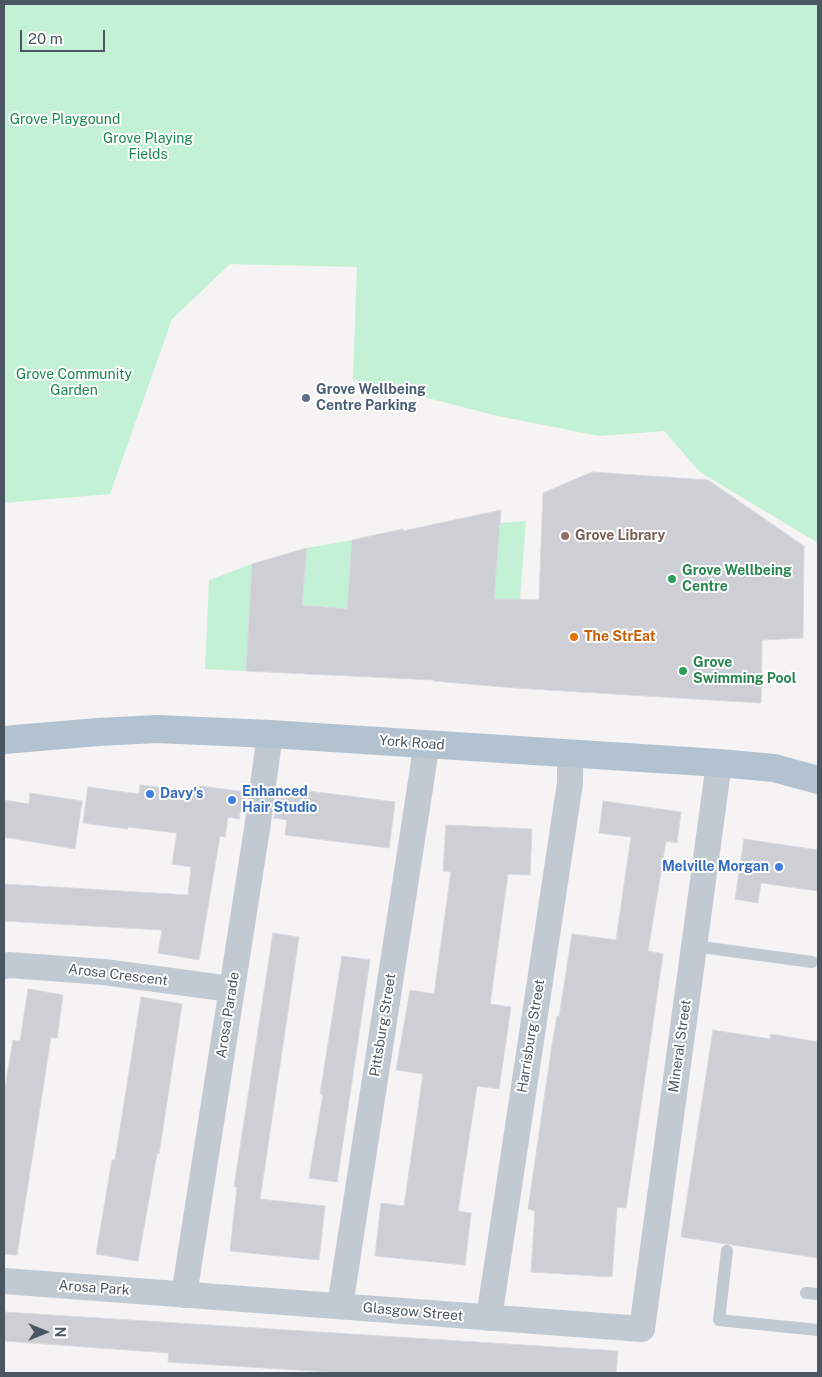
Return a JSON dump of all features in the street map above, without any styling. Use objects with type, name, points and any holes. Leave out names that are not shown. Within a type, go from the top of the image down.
[{"type":"main road","name":"York Road","points":[[4,740],[157,729],[270,734],[719,763],[774,768],[818,780]]},
{"type":"street","name":"Arosa Parade","points":[[184,1295],[258,829],[270,734]]},
{"type":"street","name":"Pittsburg Street","points":[[340,1306],[422,770],[424,744]]},
{"type":"street","name":"Harrisburg Street","points":[[489,1318],[570,783],[570,753]]},
{"type":"street","name":"Mineral Street","points":[[642,1330],[719,763]]},
{"type":"street","name":"Arosa Crescent","points":[[4,966],[9,964],[104,972],[232,989]]},
{"type":"street","name":"Arosa Park","points":[[4,1281],[184,1295]]},
{"type":"street","name":"Glasgow Street","points":[[184,1295],[642,1330]]},
{"type":"lane","points":[[694,946],[812,962]]},
{"type":"lane","points":[[727,1251],[719,1320],[818,1330]]},
{"type":"green space","name":"Grove Playing Fields","points":[[4,4],[818,4],[818,543],[700,472],[664,431],[599,436],[498,416],[353,379],[357,267],[230,264],[172,319],[110,494],[4,503]]},
{"type":"green space","points":[[526,521],[520,599],[494,599],[500,523]]},
{"type":"green space","points":[[352,540],[347,609],[302,605],[307,548]]},
{"type":"green space","points":[[252,564],[246,671],[205,669],[209,580]]},
{"type":"building","name":"Grove Wellbeing Centre","points":[[592,472],[708,480],[804,546],[803,638],[762,640],[761,703],[515,688],[434,680],[246,671],[252,564],[307,548],[302,605],[347,609],[352,540],[501,510],[494,599],[539,600],[543,493]]},
{"type":"building","points":[[140,785],[199,792],[200,786],[247,792],[244,813],[240,812],[239,819],[228,817],[225,837],[220,836],[199,960],[158,953],[162,930],[4,921],[4,884],[188,895],[191,867],[172,864],[177,833],[83,823],[88,787],[139,794]]},
{"type":"building","points":[[285,788],[395,802],[389,848],[285,835],[287,820],[274,818],[277,796],[284,797]]},
{"type":"building","points":[[30,793],[82,801],[75,849],[4,837],[4,800],[29,804]]},
{"type":"building","points":[[603,801],[681,812],[677,843],[666,841],[648,951],[663,954],[626,1208],[617,1207],[612,1277],[531,1272],[535,1211],[528,1209],[552,1045],[557,1016],[559,1017],[572,934],[616,940],[631,837],[599,833]]},
{"type":"building","points":[[446,825],[532,829],[530,875],[508,874],[490,1004],[511,1007],[499,1089],[477,1086],[458,1211],[471,1213],[465,1265],[375,1256],[381,1203],[404,1206],[423,1074],[396,1070],[410,990],[434,994],[451,872],[443,871]]},
{"type":"building","name":"Melville Morgan","points":[[744,839],[818,850],[818,891],[761,883],[758,903],[735,899]]},
{"type":"building","points":[[273,933],[299,937],[260,1199],[325,1206],[319,1260],[230,1251],[237,1187],[234,1187]]},
{"type":"building","points":[[342,956],[370,960],[337,1182],[309,1178]]},
{"type":"building","points":[[28,989],[63,995],[57,1038],[51,1037],[17,1255],[4,1254],[4,1094],[13,1040],[20,1041]]},
{"type":"building","points":[[141,997],[182,1004],[159,1154],[157,1154],[138,1261],[96,1254],[112,1160],[115,1160]]},
{"type":"building","points":[[713,1030],[770,1039],[771,1034],[818,1042],[818,1258],[681,1237]]},
{"type":"building","points":[[4,1312],[618,1351],[616,1373],[346,1373],[168,1362],[169,1353],[4,1341]]},
{"type":"place","name":"Grove Wellbeing Centre Parking","points":[[306,398]]},
{"type":"place","name":"Grove Library","points":[[565,536]]},
{"type":"place","name":"Grove Wellbeing Centre","points":[[672,579]]},
{"type":"place","name":"The StrEat","points":[[574,637]]},
{"type":"place","name":"Grove Swimming Pool","points":[[683,671]]},
{"type":"place","name":"Davy's","points":[[150,794]]},
{"type":"place","name":"Enhanced Hair Studio","points":[[232,800]]},
{"type":"place","name":"Melville Morgan","points":[[779,867]]},
{"type":"park label","name":"Grove Playgound","points":[[65,120]]},
{"type":"park label","name":"Grove Community Garden","points":[[74,384]]}]
